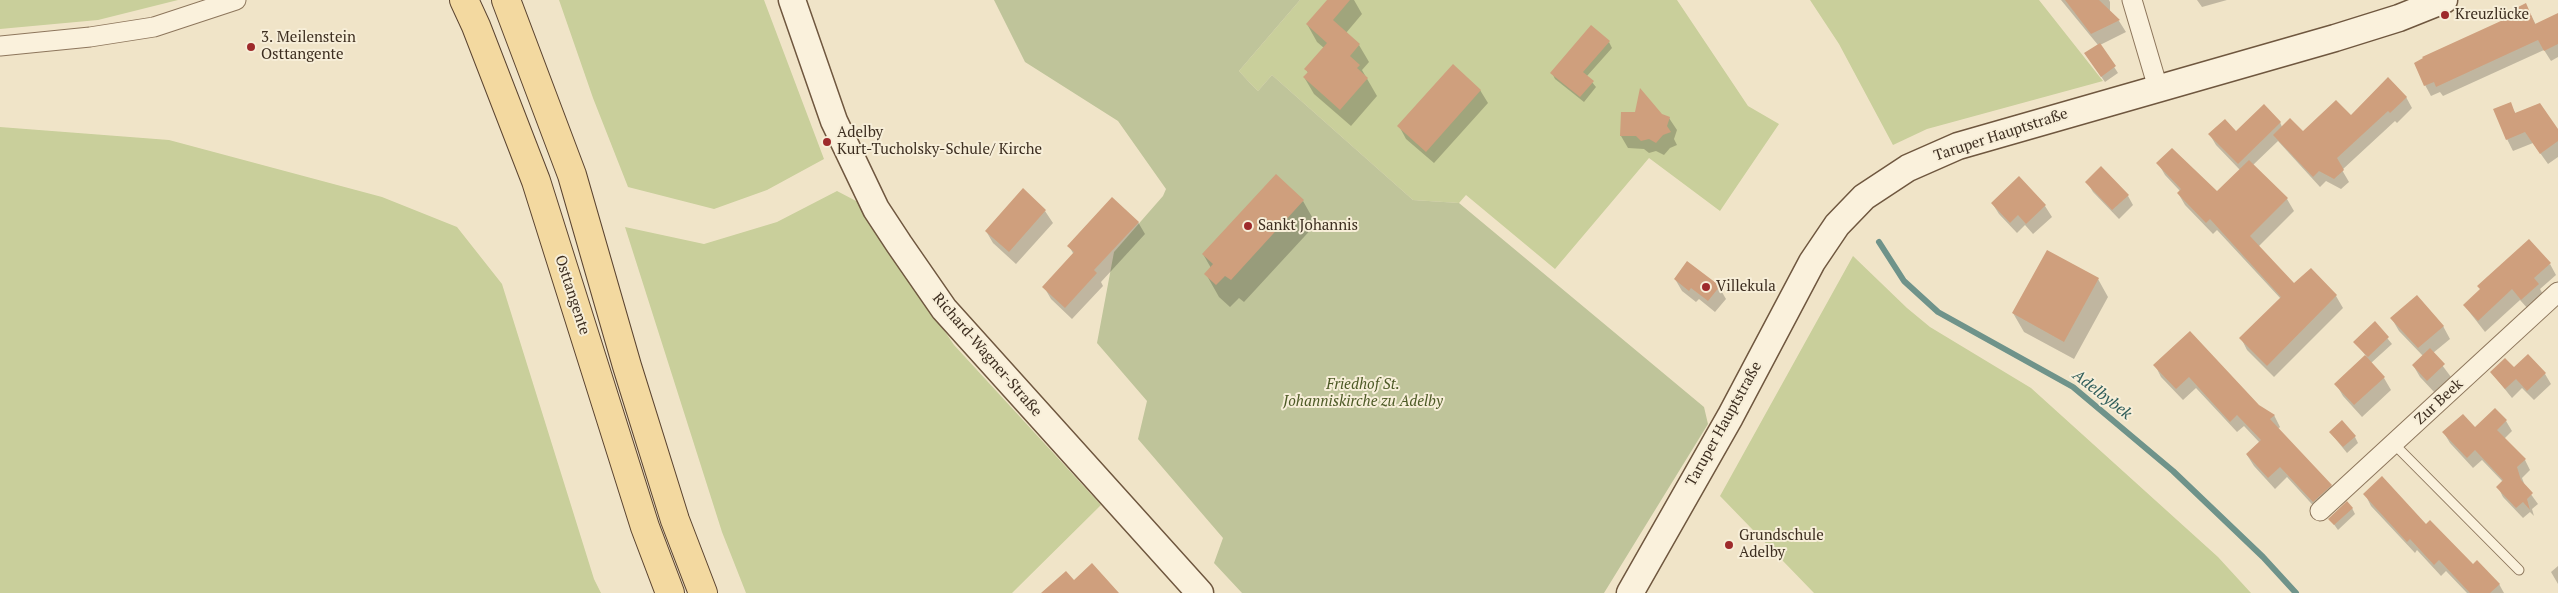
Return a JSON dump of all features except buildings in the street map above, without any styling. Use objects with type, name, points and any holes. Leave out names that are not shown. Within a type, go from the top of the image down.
[{"type":"main road","name":"Osttangente","points":[[464,0],[476,26],[536,181],[645,527],[670,593]]},
{"type":"main road","points":[[506,0],[572,175],[627,366],[675,520],[703,593]]},
{"type":"street","points":[[0,46],[90,37],[154,27],[236,0]]},
{"type":"street","name":"Richard-Wagner-Straße","points":[[792,0],[834,120],[876,209],[899,244],[944,309],[1200,593]]},
{"type":"street","points":[[2132,0],[2158,88]]},
{"type":"street","name":"Taruper Hauptstraße","points":[[1630,593],[1730,417],[1812,262],[1837,225],[1864,197],[1908,168],[1958,146],[2335,38],[2399,18],[2444,0]]},
{"type":"street","name":"Zur Beek","points":[[2320,512],[2558,292]]},
{"type":"lane","points":[[2394,444],[2519,570]]},
{"type":"green space","points":[[0,0],[178,0],[98,20],[0,29]]},
{"type":"green space","points":[[559,0],[764,0],[824,159],[767,190],[714,209],[628,187],[593,98]]},
{"type":"green space","name":"Friedhof St. Johanniskirche zu Adelby","points":[[994,0],[1300,0],[1239,71],[1249,82],[1258,91],[1272,75],[1413,200],[1459,203],[1704,407],[1708,424],[1604,593],[1242,593],[1214,563],[1223,538],[1138,439],[1147,401],[1097,343],[1114,252],[1163,196],[1166,189],[1118,121],[1025,62]]},
{"type":"green space","points":[[1300,0],[1677,0],[1748,106],[1779,124],[1720,211],[1649,158],[1555,269],[1466,195],[1459,203],[1413,200],[1272,75],[1258,91],[1249,82],[1239,71]]},
{"type":"green space","points":[[1810,0],[2039,0],[2103,81],[1927,129],[1893,145],[1839,44]]},
{"type":"green space","points":[[0,127],[169,140],[382,197],[457,227],[502,284],[594,579],[601,593],[0,593]]},
{"type":"green space","points":[[837,191],[858,202],[954,345],[1101,505],[1012,593],[746,593],[722,532],[625,227],[704,244],[777,222]]},
{"type":"green space","points":[[1853,256],[1907,308],[1930,327],[2031,388],[2218,557],[2251,593],[1814,593],[1720,496]]},
{"type":"waterway","name":"Adelbybek","points":[[1879,242],[1904,281],[1938,312],[2073,387],[2173,471],[2263,557],[2296,593]]},
{"type":"place","name":"Kreuzlücke","points":[[2445,15]]},
{"type":"place","name":"3. Meilenstein Osttangente","points":[[251,47]]},
{"type":"place","name":"Adelby Kurt-Tucholsky-Schule/ Kirche","points":[[827,142]]},
{"type":"place","name":"Sankt Johannis","points":[[1248,226]]},
{"type":"place","name":"Villekula","points":[[1706,287]]},
{"type":"place","name":"Grundschule Adelby","points":[[1729,545]]}]
